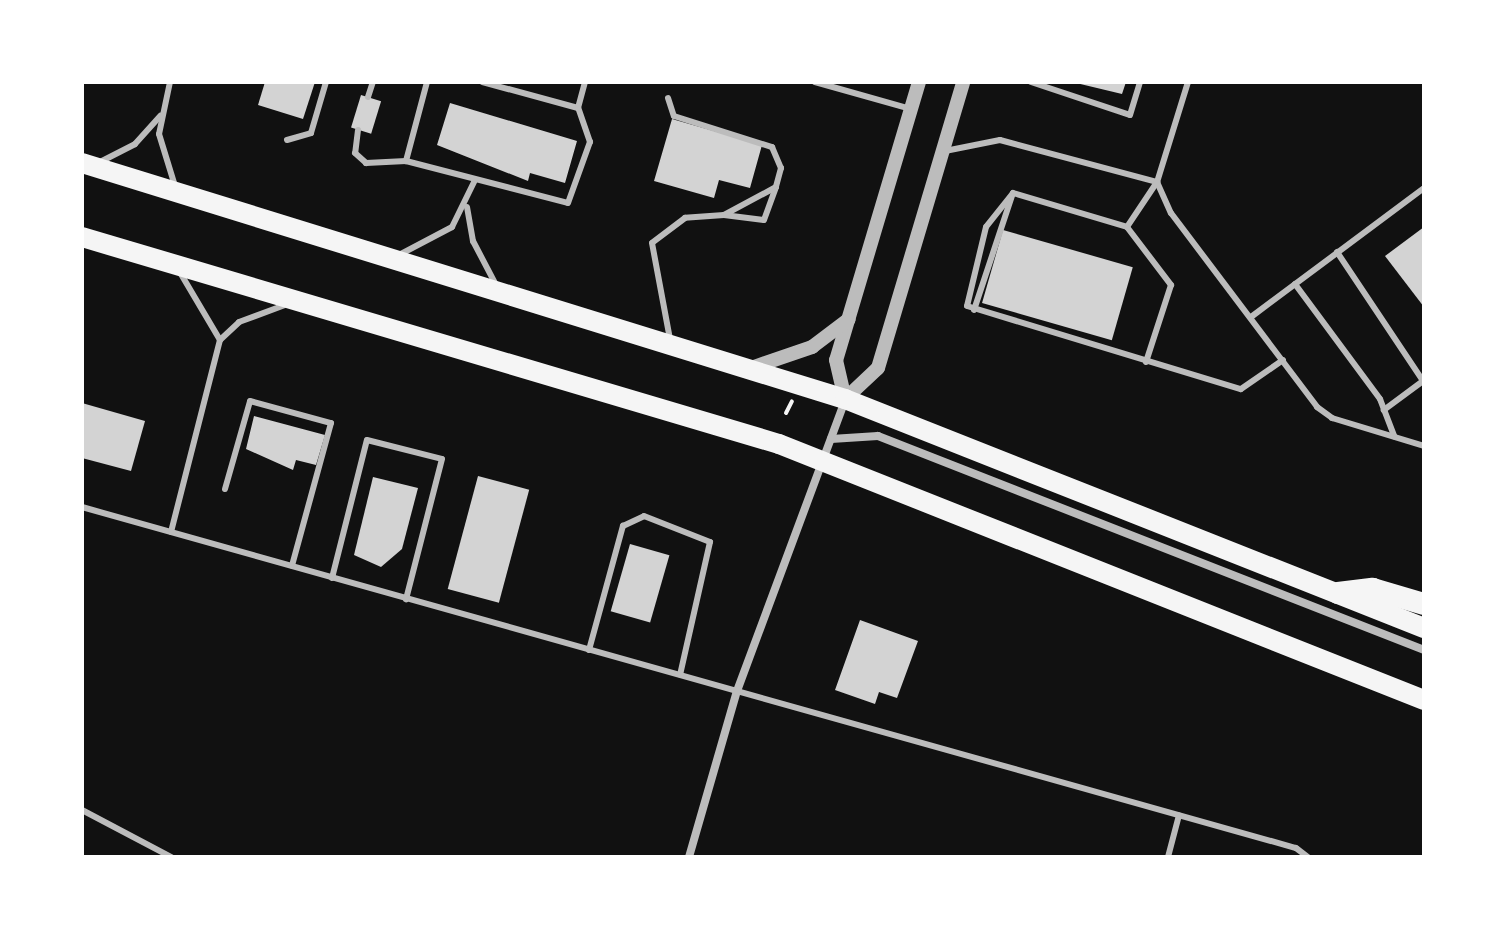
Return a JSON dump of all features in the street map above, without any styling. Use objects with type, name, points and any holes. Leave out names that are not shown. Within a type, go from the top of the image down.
[{"type":"highway","points":[[1338,593],[1373,589],[1424,604]]},
{"type":"main road","points":[[87,165],[497,287],[845,399],[1424,628]]},
{"type":"main road","points":[[82,237],[313,304],[823,461],[1424,700]]},
{"type":"street","points":[[845,399],[836,360],[919,82]]},
{"type":"street","points":[[689,857],[737,691],[845,399],[878,368],[963,82]]},
{"type":"street","points":[[751,368],[812,347],[849,319]]},
{"type":"street","points":[[831,439],[878,436],[1424,650]]},
{"type":"lane","points":[[170,82],[160,116],[161,153],[178,193]]},
{"type":"lane","points":[[287,140],[311,133],[326,82]]},
{"type":"lane","points":[[368,97],[373,82]]},
{"type":"lane","points":[[406,161],[427,82]]},
{"type":"lane","points":[[482,82],[578,108]]},
{"type":"lane","points":[[358,130],[355,153],[366,163],[406,161],[568,203],[590,142],[578,108],[585,82]]},
{"type":"lane","points":[[815,82],[911,109]]},
{"type":"lane","points":[[1031,82],[1130,115],[1140,82]]},
{"type":"lane","points":[[1127,227],[1157,182],[1188,82]]},
{"type":"lane","points":[[668,98],[674,116],[772,147],[781,168],[764,220],[724,215],[685,218],[652,243],[656,294],[672,342]]},
{"type":"lane","points":[[87,165],[135,144],[160,116]]},
{"type":"lane","points":[[942,153],[1000,140],[1157,182]]},
{"type":"lane","points":[[475,180],[467,207],[473,241],[497,287]]},
{"type":"lane","points":[[1157,182],[1171,213],[1283,360],[1332,418],[1424,446]]},
{"type":"lane","points":[[724,215],[776,187]]},
{"type":"lane","points":[[1251,317],[1424,188]]},
{"type":"lane","points":[[1013,193],[1127,227],[1171,285],[1146,362]]},
{"type":"lane","points":[[1013,193],[986,227],[967,294],[974,310],[1241,389],[1283,360]]},
{"type":"lane","points":[[974,310],[1013,193]]},
{"type":"lane","points":[[395,256],[429,244],[467,207]]},
{"type":"lane","points":[[1337,252],[1423,381],[1384,410]]},
{"type":"lane","points":[[165,261],[190,282],[220,340],[171,532]]},
{"type":"lane","points":[[1295,284],[1384,410],[1394,436]]},
{"type":"lane","points":[[220,340],[273,306],[313,304]]},
{"type":"lane","points":[[225,489],[250,401],[331,423],[317,496],[292,566]]},
{"type":"lane","points":[[332,578],[367,440],[442,459],[406,599]]},
{"type":"lane","points":[[82,507],[1179,815],[1308,857]]},
{"type":"lane","points":[[589,650],[623,526],[644,516],[710,542],[680,675]]},
{"type":"lane","points":[[82,810],[171,857]]},
{"type":"lane","points":[[1168,857],[1179,815]]},
{"type":"path","points":[[786,413],[793,397]]},
{"type":"building","points":[[265,82],[315,82],[303,119],[258,105]]},
{"type":"building","points":[[1072,82],[1126,82],[1122,94]]},
{"type":"building","points":[[361,95],[381,101],[371,134],[351,128]]},
{"type":"building","points":[[450,103],[577,141],[565,183],[530,173],[528,181],[437,145]]},
{"type":"building","points":[[672,119],[762,145],[750,188],[719,180],[714,198],[654,181]]},
{"type":"building","points":[[1424,227],[1424,307],[1385,256]]},
{"type":"building","points":[[1003,230],[1133,267],[1112,340],[982,303]]},
{"type":"building","points":[[82,403],[145,421],[131,471],[82,458]]},
{"type":"building","points":[[254,416],[325,435],[316,465],[296,460],[293,470],[246,449]]},
{"type":"building","points":[[478,476],[529,490],[499,603],[448,589]]},
{"type":"building","points":[[373,477],[418,488],[402,549],[381,567],[354,555]]},
{"type":"building","points":[[630,544],[669,555],[650,623],[611,611]]},
{"type":"building","points":[[860,620],[918,641],[897,698],[879,692],[875,704],[835,690]]}]
